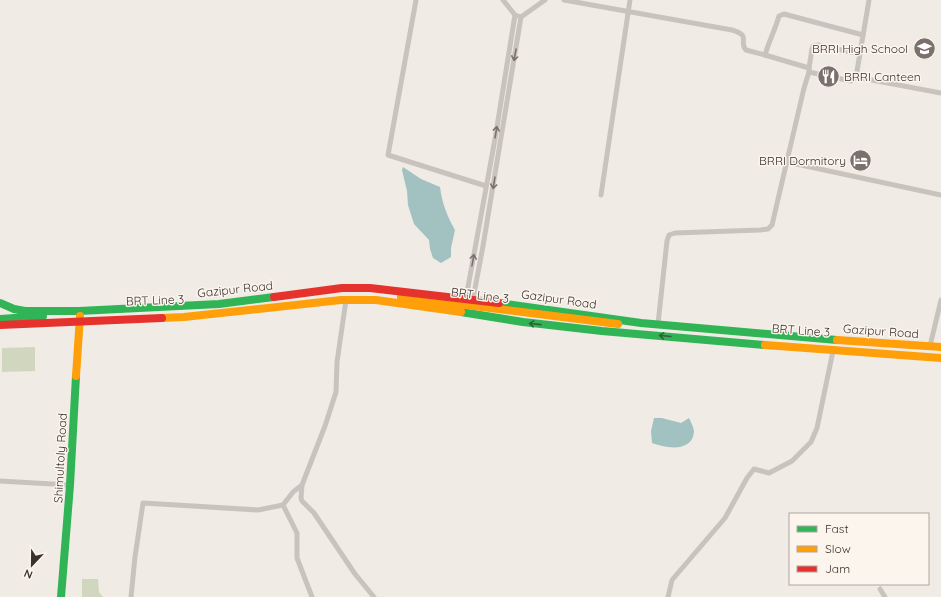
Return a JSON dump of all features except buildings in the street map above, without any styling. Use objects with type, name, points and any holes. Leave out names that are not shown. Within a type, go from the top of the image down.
[{"type":"main road","name":"Gazipur Road","points":[[79,316],[219,304],[342,288],[370,288],[469,299],[658,324],[820,339],[941,347]]},
{"type":"main road","name":"BRT Line 3","points":[[0,319],[15,317],[79,316],[206,310],[343,293],[360,293],[380,294],[596,322],[755,339],[941,352]]},
{"type":"main road","name":"Gazipur Road","points":[[79,316],[184,317],[346,300],[376,300],[523,322],[602,331],[833,351],[941,358]]},
{"type":"main road","points":[[0,303],[14,309],[25,311],[79,316]]},
{"type":"main road","name":"BRT Line 3","points":[[0,311],[15,317]]},
{"type":"main road","points":[[0,325],[79,316]]},
{"type":"main road","name":"Shimultoly Road","points":[[61,597],[70,485],[79,316]]},
{"type":"street","points":[[416,0],[388,155],[486,186]]},
{"type":"street","points":[[503,0],[515,16],[522,17]]},
{"type":"street","points":[[469,299],[483,246],[522,17],[545,0]]},
{"type":"street","points":[[564,0],[628,10],[732,30],[742,34],[744,37],[743,46],[746,50],[842,80],[851,81],[856,77],[869,0]]},
{"type":"street","points":[[601,195],[630,0]]},
{"type":"street","points":[[766,55],[770,37],[774,32],[780,16],[784,14],[863,35]]},
{"type":"street","points":[[469,299],[486,186],[515,16]]},
{"type":"street","points":[[658,324],[666,248],[669,236],[675,233],[768,229],[772,225],[809,70],[813,46],[818,45],[860,54]]},
{"type":"street","points":[[856,77],[941,93]]},
{"type":"street","points":[[787,162],[941,195]]},
{"type":"street","points":[[346,300],[337,362],[336,392],[325,426],[302,485],[301,498],[302,501],[314,513],[355,574],[374,597]]},
{"type":"street","points":[[930,346],[941,300]]},
{"type":"street","points":[[668,597],[672,580],[725,518],[747,478],[754,469],[769,473],[792,461],[811,442],[817,428],[833,351]]},
{"type":"street","points":[[0,481],[70,485]]},
{"type":"street","points":[[131,597],[143,503],[258,510],[283,505],[293,492],[302,485]]},
{"type":"street","points":[[283,505],[297,533],[297,558],[312,597]]},
{"type":"street","points":[[880,589],[885,597]]},
{"type":"green space","points":[[35,347],[35,371],[2,372],[2,348]]},
{"type":"green space","points":[[82,579],[98,579],[99,592],[103,597],[82,597]]},
{"type":"water","points":[[403,167],[421,179],[440,187],[445,209],[455,230],[451,248],[451,257],[441,263],[433,258],[429,240],[414,224],[408,205],[407,191],[402,170]]},
{"type":"water","points":[[654,418],[662,418],[681,423],[689,418],[694,430],[692,439],[683,446],[677,447],[652,443],[651,431]]},
{"type":"traffic: fast","points":[[0,303],[14,309],[25,311],[79,311],[219,304],[274,297]]},
{"type":"traffic: fast","points":[[499,303],[641,323],[837,340]]},
{"type":"traffic: fast","points":[[461,312],[523,322],[602,331],[765,345]]},
{"type":"traffic: fast","points":[[0,319],[43,316]]},
{"type":"traffic: fast","points":[[61,597],[70,485],[76,376]]},
{"type":"traffic: slow","points":[[401,297],[618,324]]},
{"type":"traffic: slow","points":[[162,318],[184,317],[341,300],[376,300],[461,312]]},
{"type":"traffic: slow","points":[[76,376],[80,316]]},
{"type":"traffic: slow","points":[[837,340],[941,347]]},
{"type":"traffic: slow","points":[[765,345],[941,358]]},
{"type":"traffic: jam","points":[[274,297],[342,288],[370,288],[499,303]]},
{"type":"traffic: jam","points":[[0,325],[162,318]]},
{"type":"place","name":"BRRI High School","points":[[924,48]]},
{"type":"place","name":"BRRI Canteen","points":[[829,76]]},
{"type":"place","name":"BRRI Dormitory","points":[[861,160]]}]
